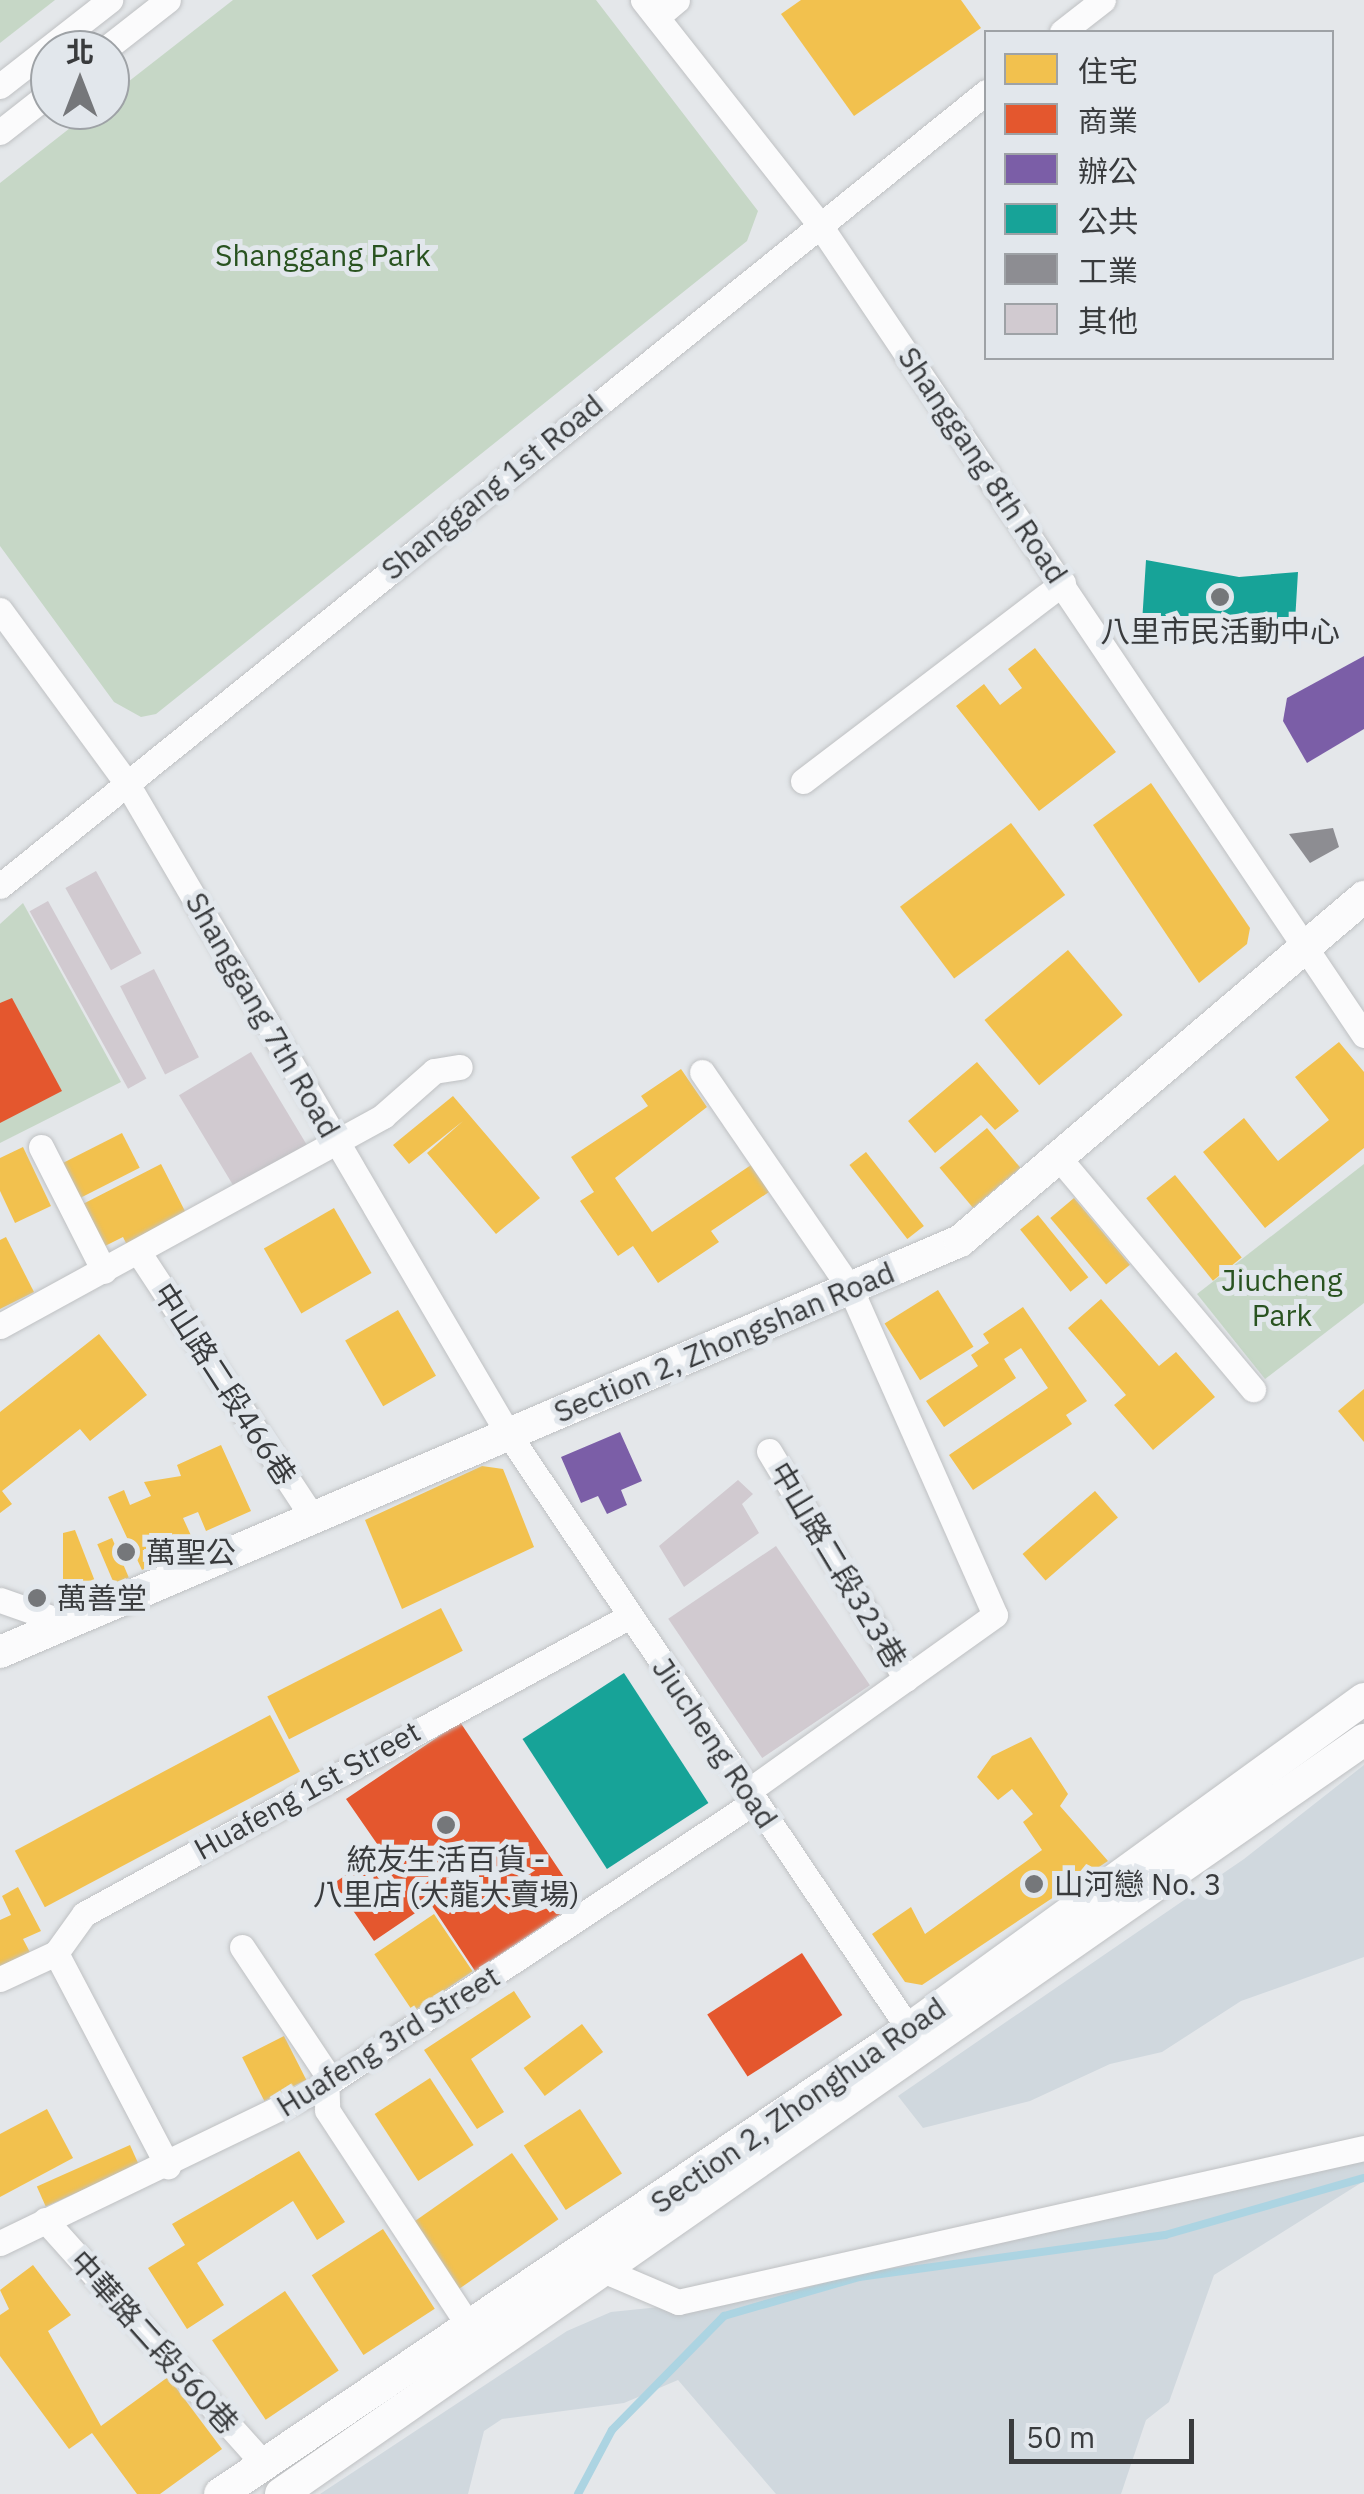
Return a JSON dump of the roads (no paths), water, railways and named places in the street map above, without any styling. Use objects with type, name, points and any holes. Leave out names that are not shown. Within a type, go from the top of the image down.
[{"type":"main road","name":"Section 2, Zhongshan Road","points":[[0,1652],[60,1621],[852,1290],[960,1240],[1299,946],[1364,897]]},
{"type":"main road","name":"Section 2, Zhonghua Road","points":[[917,2042],[1364,1699]]},
{"type":"main road","name":"Section 2, Zhonghua Road","points":[[282,2494],[599,2261],[1364,1740]]},
{"type":"main road","name":"Section 2, Zhonghua Road","points":[[220,2494],[470,2328],[599,2261]]},
{"type":"street","points":[[0,86],[110,0]]},
{"type":"street","points":[[130,30],[168,0]]},
{"type":"street","points":[[650,9],[677,0]]},
{"type":"street","points":[[1065,30],[1103,0]]},
{"type":"street","name":"Shanggang 8th Road","points":[[650,9],[819,224],[1063,583],[1299,946],[1364,1035]]},
{"type":"street","name":"Shanggang 1st Road","points":[[0,886],[984,94]]},
{"type":"street","points":[[0,132],[30,109]]},
{"type":"street","points":[[803,781],[1063,583]]},
{"type":"street","name":"Shanggang 7th Road","points":[[0,610],[126,782],[507,1432]]},
{"type":"street","name":"中山路二段466巷","points":[[0,1326],[192,1225],[337,1142],[434,1072],[460,1067]]},
{"type":"street","points":[[702,1072],[852,1290]]},
{"type":"street","points":[[41,1147],[104,1272]]},
{"type":"street","points":[[1059,1158],[1253,1389]]},
{"type":"street","name":"中山路二段466巷","points":[[140,1252],[311,1515]]},
{"type":"street","name":"Huafeng 3rd Street","points":[[0,2243],[168,2166],[322,2088],[751,1797],[995,1616],[852,1290]]},
{"type":"street","name":"Jiucheng Road","points":[[507,1432],[917,2042]]},
{"type":"street","name":"中山路二段323巷","points":[[770,1451],[906,1679]]},
{"type":"street","points":[[0,1600],[60,1621]]},
{"type":"street","name":"Huafeng 1st Street","points":[[0,1980],[56,1953],[84,1914],[630,1616]]},
{"type":"street","points":[[242,1947],[326,2073],[322,2088],[470,2328]]},
{"type":"street","points":[[56,1953],[168,2166]]},
{"type":"street","points":[[599,2261],[678,2302],[1364,2148]]},
{"type":"street","name":"中華路二段560巷","points":[[45,2220],[264,2463]]},
{"type":"waterway","points":[[578,2494],[612,2430],[724,2316],[859,2277],[1165,2235],[1364,2178]]},
{"type":"place","name":"八里市民活動中心","points":[[1220,597]]},
{"type":"place","name":"萬聖公","points":[[126,1552]]},
{"type":"place","name":"萬善堂","points":[[37,1598]]},
{"type":"place","name":"統友生活百貨 - 八里店 (大龍大賣場)","points":[[446,1825]]},
{"type":"place","name":"山河戀 No. 3","points":[[1034,1884]]},
{"type":"park label","name":"Shanggang Park","points":[[323,255]]},
{"type":"park label","name":"Jiucheng Park","points":[[1282,1297]]}]
